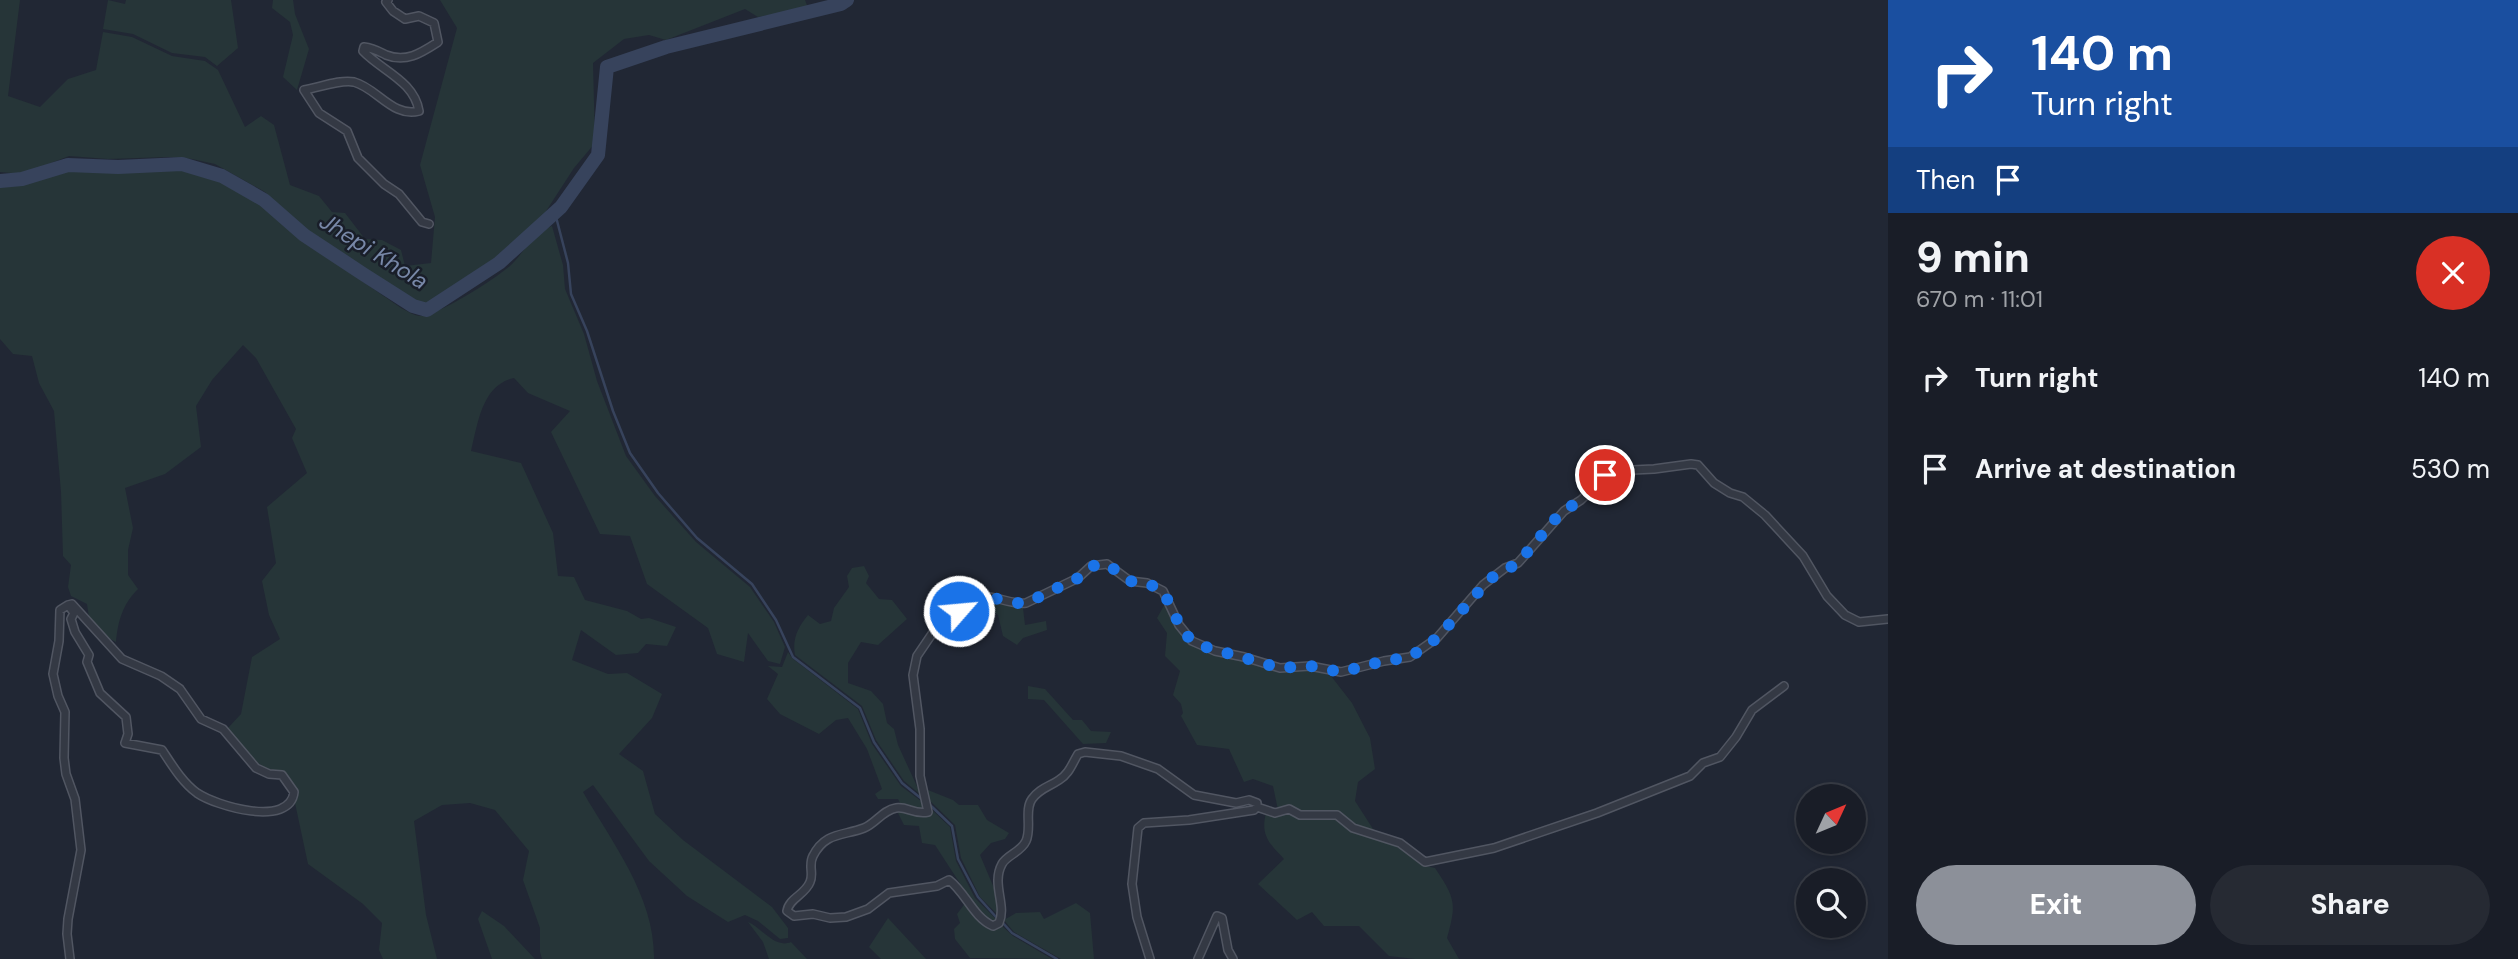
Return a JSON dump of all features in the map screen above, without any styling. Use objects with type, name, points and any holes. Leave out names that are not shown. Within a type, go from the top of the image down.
[{"type":"street","points":[[388,0],[386,2],[393,11],[405,19],[419,16],[435,23],[438,42],[416,56],[405,59],[364,47],[363,51],[406,84],[417,100],[419,111],[412,113],[400,110],[355,82],[346,81],[304,90],[319,113],[347,131],[358,158],[384,184],[399,194],[422,222],[429,224]]},
{"type":"street","points":[[1784,686],[1752,710],[1720,757],[1703,763],[1690,776],[1597,813],[1494,848],[1425,862],[1400,843],[1353,828],[1337,815],[1300,815],[1289,809],[1275,813],[1258,807],[1254,800],[1236,803],[1194,795],[1158,769],[1121,756],[1081,752],[1067,774],[1041,789],[1029,804],[1026,841],[1003,861],[998,875],[1002,918],[999,923],[993,926],[986,923],[949,880],[937,886],[889,893],[868,909],[846,917],[830,918],[813,914],[794,916],[787,911],[791,902],[802,894],[812,881],[810,866],[813,854],[829,839],[837,834],[866,828],[895,808],[920,814],[928,812],[920,776],[920,729],[914,675],[916,656],[936,628],[978,596],[999,597],[1018,604],[1026,603],[1078,578],[1091,566],[1107,564],[1130,581],[1147,583],[1163,591],[1184,634],[1202,646],[1280,668],[1310,666],[1341,672],[1410,657],[1437,638],[1491,578],[1518,563],[1564,511],[1611,471],[1691,464],[1698,465],[1714,483],[1743,497],[1765,515],[1803,556],[1827,596],[1845,615],[1859,622],[1888,619]]},
{"type":"street","points":[[68,605],[74,613],[71,619],[75,632],[89,655],[87,662],[100,693],[126,717],[128,734],[125,743],[162,750],[178,773],[199,794],[228,808],[267,811],[285,808],[294,799],[294,792],[282,775],[269,774],[256,768],[223,729],[201,719],[172,682],[139,664],[121,659],[72,604],[68,605],[60,610],[59,641],[53,674],[65,712],[64,758],[66,774],[75,799],[80,850],[68,919],[70,959]]},
{"type":"street","points":[[1150,959],[1137,917],[1132,884],[1138,828],[1144,823],[1189,820],[1254,810],[1258,807]]},
{"type":"street","points":[[1198,959],[1217,916],[1222,918],[1233,959]]},
{"type":"shaded area","points":[[0,0],[20,0],[8,96],[40,107],[68,79],[96,70],[103,32],[132,37],[172,56],[205,61],[218,70],[245,127],[261,116],[274,125],[290,185],[319,196],[332,212],[345,213],[365,239],[382,240],[401,250],[405,266],[431,263],[435,217],[420,165],[457,28],[440,0],[805,0],[808,8],[758,17],[745,9],[666,40],[649,35],[624,39],[593,63],[595,143],[574,168],[537,225],[493,262],[458,282],[427,305],[406,296],[306,231],[265,192],[215,164],[168,157],[108,159],[69,156],[23,174],[0,172]]},
{"type":"shaded area","points":[[108,0],[125,4],[126,0],[231,0],[238,48],[217,66],[205,57],[172,53],[133,34],[103,29]]},
{"type":"shaded area","points":[[273,0],[293,0],[295,14],[309,49],[297,90],[283,77],[293,35],[290,22],[272,8]]},
{"type":"shaded area","points":[[186,168],[220,181],[253,199],[304,241],[401,308],[418,316],[441,309],[492,279],[510,266],[539,233],[552,226],[563,265],[565,289],[584,334],[597,381],[626,456],[655,496],[696,542],[750,587],[774,622],[785,647],[780,664],[768,661],[748,633],[744,662],[717,654],[708,628],[647,584],[630,536],[600,534],[551,432],[570,411],[528,393],[514,378],[503,382],[495,388],[483,407],[471,451],[521,463],[553,533],[558,576],[574,577],[585,600],[627,611],[641,619],[649,618],[676,627],[667,646],[646,644],[638,653],[616,655],[581,630],[572,660],[608,674],[627,673],[662,694],[652,718],[619,754],[643,771],[655,814],[683,840],[772,907],[788,928],[788,938],[780,939],[758,921],[745,915],[728,922],[687,896],[649,861],[593,785],[583,792],[619,851],[640,893],[648,914],[654,959],[542,959],[540,928],[523,880],[529,851],[495,810],[470,803],[442,805],[414,821],[426,915],[437,959],[383,959],[379,950],[382,923],[363,904],[308,864],[295,803],[297,788],[284,772],[257,763],[227,729],[241,714],[252,657],[280,639],[269,615],[262,581],[276,563],[267,507],[307,473],[292,438],[296,429],[256,358],[243,345],[212,380],[196,406],[201,447],[165,474],[125,488],[133,528],[128,550],[128,575],[138,589],[122,613],[116,642],[108,638],[89,617],[87,604],[71,596],[68,587],[71,565],[63,556],[54,411],[39,383],[32,356],[13,354],[0,339],[0,183],[25,183],[70,171],[115,173]]},
{"type":"shaded area","points":[[864,566],[869,576],[866,583],[879,599],[892,600],[907,619],[878,645],[861,642],[848,663],[848,683],[871,691],[883,704],[887,723],[894,729],[898,745],[921,795],[904,781],[876,740],[862,706],[795,655],[795,638],[804,620],[808,615],[820,624],[831,621],[834,608],[849,587],[847,576],[852,568]]},
{"type":"shaded area","points":[[991,599],[1023,608],[1025,625],[1046,621],[1047,630],[1023,638],[1017,645],[1003,636],[998,615],[979,600]]},
{"type":"shaded area","points":[[1166,602],[1183,635],[1262,667],[1279,671],[1310,669],[1331,676],[1352,703],[1370,738],[1375,769],[1358,782],[1355,801],[1375,832],[1355,826],[1337,813],[1301,814],[1278,810],[1273,786],[1253,779],[1244,782],[1229,749],[1197,745],[1181,716],[1181,704],[1173,695],[1180,671],[1165,656],[1167,633],[1157,618]]},
{"type":"shaded area","points":[[788,652],[792,658],[858,709],[872,744],[901,786],[925,804],[926,811],[902,807],[898,799],[878,799],[875,794],[882,789],[867,749],[848,718],[836,720],[819,734],[780,714],[767,699],[778,674],[768,666],[782,667]]},
{"type":"shaded area","points":[[1028,686],[1045,689],[1073,720],[1082,720],[1091,731],[1111,732],[1106,743],[1083,744],[1044,700],[1028,699]]},
{"type":"shaded area","points":[[928,790],[959,805],[978,805],[987,820],[1009,833],[1005,839],[991,843],[980,855],[994,888],[999,916],[980,897],[961,858],[955,825],[929,800]]},
{"type":"shaded area","points":[[930,808],[950,827],[956,861],[975,898],[998,921],[993,923],[978,911],[935,845],[922,843],[919,826],[904,825],[897,811],[921,816],[930,814]]},
{"type":"shaded area","points":[[1288,812],[1336,818],[1402,847],[1422,865],[1435,868],[1452,901],[1452,917],[1447,938],[1459,959],[1389,956],[1359,926],[1324,926],[1312,912],[1297,920],[1258,884],[1284,859],[1265,834],[1266,813],[1276,817]]},
{"type":"shaded area","points":[[966,902],[993,928],[1002,926],[1013,936],[1052,959],[970,958],[955,939],[954,929],[960,923],[957,914]]},
{"type":"shaded area","points":[[1076,903],[1090,913],[1094,959],[1061,959],[1014,932],[1004,920],[1016,913],[1040,912],[1044,919]]},
{"type":"shaded area","points":[[482,911],[504,926],[535,959],[492,959],[478,919]]},
{"type":"shaded area","points":[[888,918],[926,959],[881,959],[869,947]]},
{"type":"shaded area","points":[[748,922],[780,943],[791,942],[807,959],[769,959],[763,942]]},
{"type":"waterway","name":"Jhepi Khola","points":[[0,181],[22,179],[68,165],[118,167],[182,164],[222,176],[264,200],[304,235],[363,274],[413,306],[427,310],[499,263],[561,207],[598,155],[607,67],[666,47],[841,4],[847,0]]},
{"type":"waterway","points":[[555,213],[568,263],[571,294],[587,331],[630,453],[658,493],[697,538],[752,584],[776,620],[793,657],[860,708],[874,742],[902,783],[923,800]]},
{"type":"waterway","points":[[929,804],[952,826],[958,859],[978,897],[997,918]]},
{"type":"waterway","points":[[1002,922],[1012,933],[1057,959]]},
{"type":"route","points":[[959,611],[978,596],[999,597],[1018,604],[1026,603],[1078,578],[1091,566],[1107,564],[1130,581],[1147,583],[1163,591],[1184,634],[1192,641],[1215,651],[1280,668],[1310,666],[1331,672],[1401,660],[1410,657],[1437,638],[1491,578],[1518,563],[1557,517],[1588,493],[1605,475]]}]
